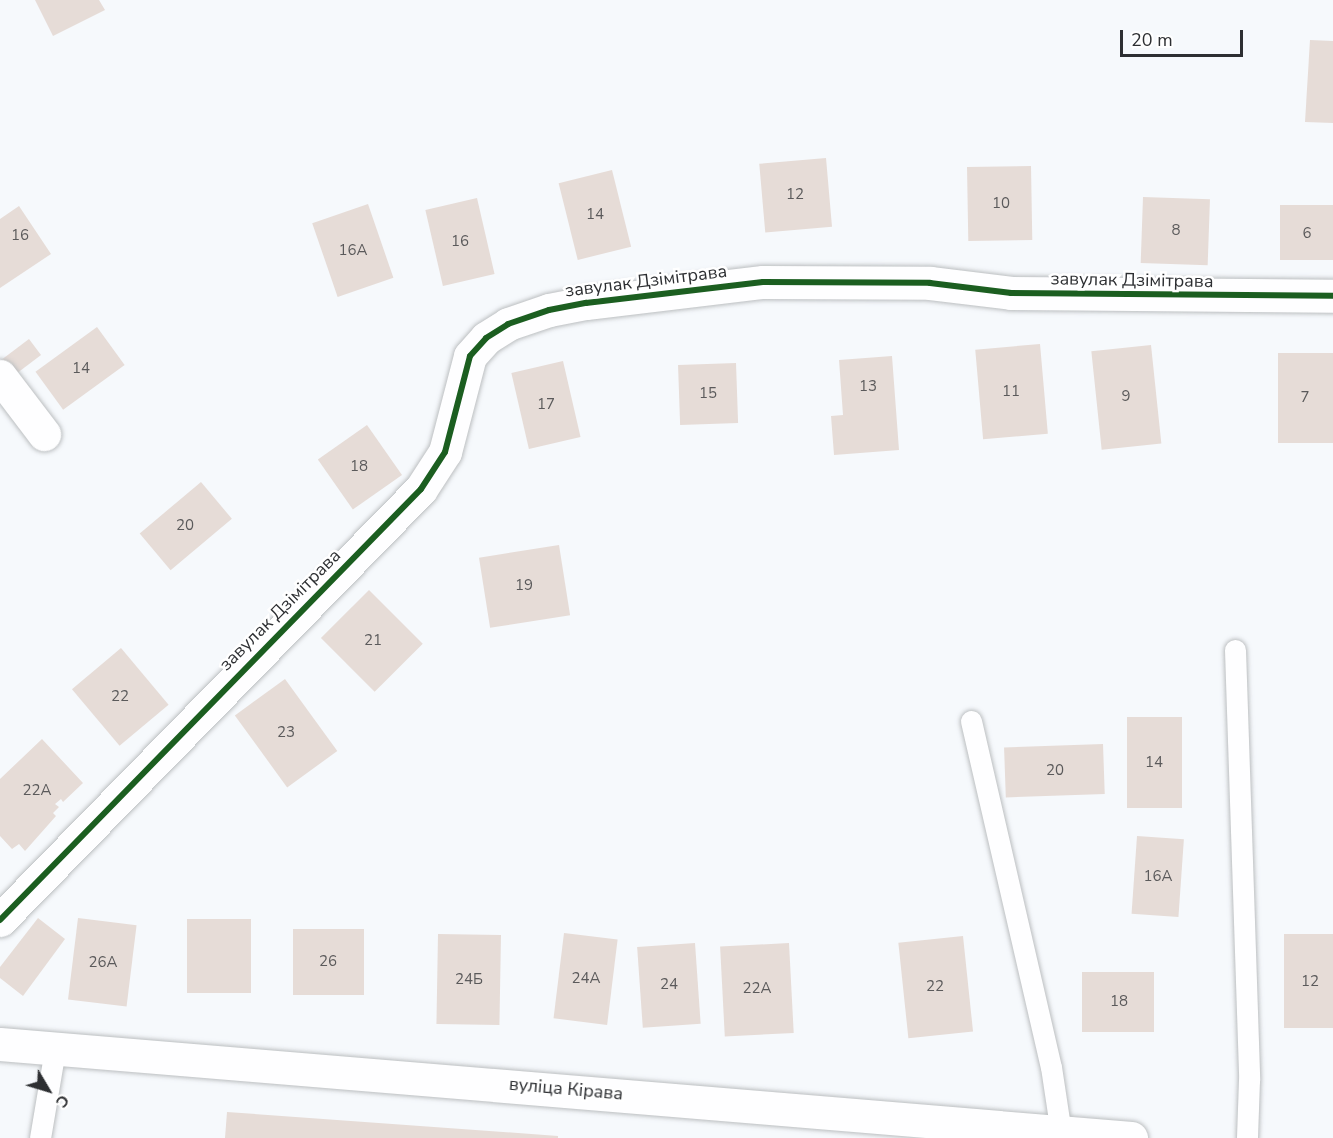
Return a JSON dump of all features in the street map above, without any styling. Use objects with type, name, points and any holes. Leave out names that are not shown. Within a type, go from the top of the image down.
[{"type":"street","name":"завулак Дзімітрава","points":[[0,920],[421,489],[445,452],[470,356],[486,338],[508,324],[549,309],[763,282],[930,283],[1033,294],[1333,296]]},
{"type":"street","points":[[0,376],[45,434]]},
{"type":"street","name":"вуліца Кірава","points":[[0,1044],[559,1088],[1131,1138]]},
{"type":"lane","points":[[1235,650],[1249,1080],[1247,1138]]},
{"type":"lane","points":[[971,722],[1051,1067],[1061,1133]]},
{"type":"lane","points":[[40,1138],[56,1049]]},
{"type":"building","points":[[35,0],[99,0],[105,10],[53,36]]},
{"type":"building","points":[[1310,40],[1333,41],[1333,123],[1305,122]]},
{"type":"building","points":[[826,158],[832,227],[765,233],[759,164]]},
{"type":"building","points":[[1031,166],[1032,240],[968,241],[967,167]]},
{"type":"building","points":[[612,170],[631,247],[578,260],[559,183]]},
{"type":"building","points":[[1143,197],[1210,199],[1208,265],[1141,263]]},
{"type":"building","points":[[477,198],[495,274],[443,286],[425,210]]},
{"type":"building","points":[[368,204],[393,278],[338,297],[312,223]]},
{"type":"building","points":[[1280,205],[1333,205],[1333,260],[1280,260]]},
{"type":"building","points":[[19,206],[51,254],[0,288],[0,219]]},
{"type":"building","points":[[97,327],[125,365],[63,410],[36,372]]},
{"type":"building","points":[[29,339],[41,355],[14,375],[2,359]]},
{"type":"building","points":[[1040,344],[1048,434],[983,439],[975,350]]},
{"type":"building","points":[[1151,345],[1161,443],[1102,450],[1091,351]]},
{"type":"building","points":[[1278,353],[1333,353],[1333,443],[1278,443]]},
{"type":"building","points":[[892,356],[899,450],[834,455],[831,416],[843,415],[839,360]]},
{"type":"building","points":[[563,361],[581,437],[529,449],[511,373]]},
{"type":"building","points":[[736,363],[738,423],[680,425],[678,365]]},
{"type":"building","points":[[367,425],[402,475],[353,509],[318,459]]},
{"type":"building","points":[[201,482],[232,519],[171,570],[140,533]]},
{"type":"building","points":[[559,545],[570,615],[490,628],[479,558]]},
{"type":"building","points":[[369,590],[423,644],[375,692],[321,638]]},
{"type":"building","points":[[121,648],[169,705],[120,746],[72,689]]},
{"type":"building","points":[[285,679],[337,751],[287,787],[235,715]]},
{"type":"building","points":[[1127,717],[1182,717],[1182,808],[1127,808]]},
{"type":"building","points":[[42,739],[83,783],[63,802],[61,799],[55,804],[59,807],[53,813],[56,816],[25,851],[19,844],[12,849],[0,836],[0,779]]},
{"type":"building","points":[[1103,744],[1105,794],[1006,797],[1004,747]]},
{"type":"building","points":[[1137,836],[1184,839],[1178,917],[1132,914]]},
{"type":"building","points":[[38,918],[65,939],[23,996],[0,978],[0,967]]},
{"type":"building","points":[[78,918],[137,925],[127,1007],[68,999]]},
{"type":"building","points":[[187,919],[251,919],[251,993],[187,993]]},
{"type":"building","points":[[293,929],[364,929],[364,995],[293,995]]},
{"type":"building","points":[[564,933],[618,940],[607,1025],[554,1018]]},
{"type":"building","points":[[438,934],[501,935],[499,1025],[436,1024]]},
{"type":"building","points":[[1284,934],[1333,934],[1333,1028],[1284,1028]]},
{"type":"building","points":[[963,936],[973,1031],[908,1038],[898,943]]},
{"type":"building","points":[[695,943],[701,1024],[643,1028],[637,947]]},
{"type":"building","points":[[789,943],[794,1033],[725,1036],[720,947]]},
{"type":"building","points":[[1082,972],[1154,972],[1154,1032],[1082,1032]]},
{"type":"building","points":[[227,1112],[558,1136],[558,1138],[225,1138]]},
{"type":"cycle path","points":[[0,920],[421,489],[445,452],[470,356],[486,338],[508,324],[549,310],[586,303],[763,282],[930,283],[1011,293],[1333,296]]}]
